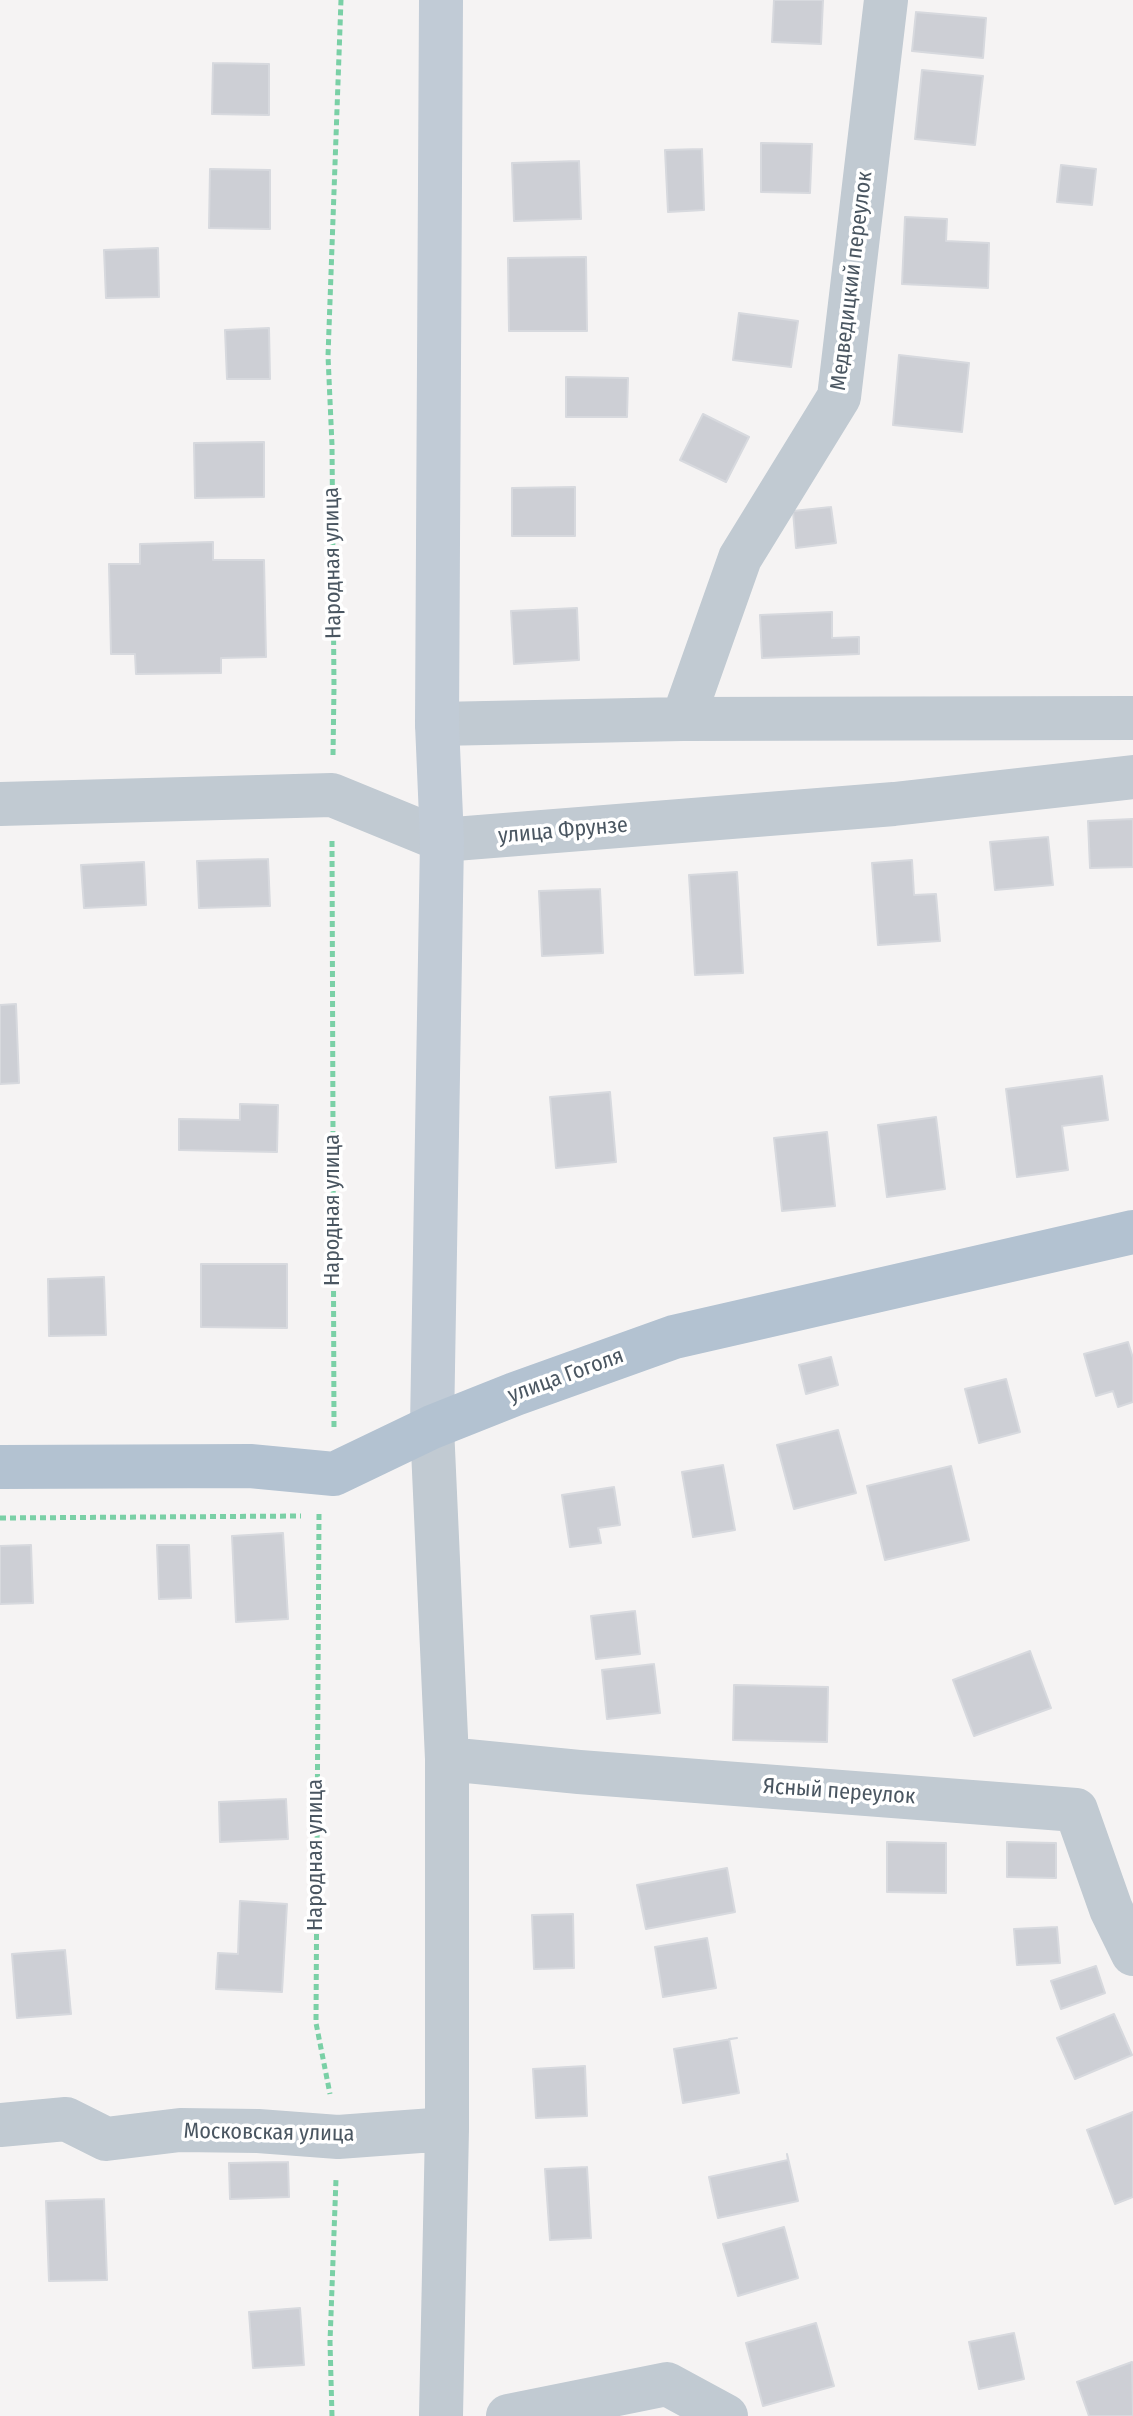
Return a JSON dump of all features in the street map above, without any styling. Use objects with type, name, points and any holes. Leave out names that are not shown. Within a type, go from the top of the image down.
[{"type":"main road","name":"улица Гоголя","points":[[334,1474],[432,1427],[674,1337],[1133,1232]]},
{"type":"main road","points":[[0,1467],[250,1466],[334,1474]]},
{"type":"street","points":[[441,0],[437,724],[442,840],[432,1427],[447,1759],[447,2129],[441,2416]]},
{"type":"street","name":"Медведицкий переулок","points":[[683,719],[740,558],[839,397],[886,0]]},
{"type":"street","points":[[437,724],[683,719],[1133,718]]},
{"type":"street","name":"улица Фрунзе","points":[[0,804],[332,795],[442,840],[894,804],[1133,777]]},
{"type":"street","name":"Ясный переулок","points":[[447,1759],[1076,1810],[1111,1909],[1133,1954]]},
{"type":"street","name":"Московская улица","points":[[0,2125],[66,2119],[106,2139],[180,2130],[258,2131],[338,2137],[447,2129]]},
{"type":"street","points":[[508,2416],[667,2384],[726,2416]]},
{"type":"path","name":"Народная улица","points":[[332,2416],[330,2342],[338,2137],[316,2023],[318,1516],[334,1474],[334,687],[328,356],[341,0]]},
{"type":"path","points":[[0,1518],[303,1516]]},
{"type":"building","points":[[774,0],[823,0],[821,44],[772,42]]},
{"type":"building","points":[[916,12],[986,18],[983,58],[912,51]]},
{"type":"building","points":[[213,63],[269,64],[269,115],[212,114]]},
{"type":"building","points":[[922,70],[983,76],[975,145],[915,139]]},
{"type":"building","points":[[761,143],[812,144],[810,193],[761,192]]},
{"type":"building","points":[[702,149],[704,210],[668,212],[665,150]]},
{"type":"building","points":[[579,161],[581,219],[514,221],[512,163]]},
{"type":"building","points":[[1061,165],[1096,169],[1092,205],[1057,202]]},
{"type":"building","points":[[210,169],[270,170],[270,229],[209,228]]},
{"type":"building","points":[[905,217],[947,219],[946,241],[989,243],[988,288],[902,284]]},
{"type":"building","points":[[158,248],[159,297],[106,298],[104,250]]},
{"type":"building","points":[[586,257],[587,331],[509,331],[508,258]]},
{"type":"building","points":[[739,313],[798,321],[791,367],[733,360]]},
{"type":"building","points":[[269,328],[270,379],[227,379],[225,330]]},
{"type":"building","points":[[899,355],[969,363],[962,432],[893,425]]},
{"type":"building","points":[[566,377],[628,378],[627,417],[566,417]]},
{"type":"building","points":[[703,414],[749,437],[726,482],[680,460]]},
{"type":"building","points":[[264,442],[264,497],[195,498],[194,443]]},
{"type":"building","points":[[575,487],[575,536],[512,536],[512,488]]},
{"type":"building","points":[[831,507],[836,543],[796,548],[793,511]]},
{"type":"building","points":[[213,542],[213,560],[264,560],[266,657],[221,658],[221,673],[136,674],[135,654],[111,654],[109,564],[140,564],[140,544]]},
{"type":"building","points":[[577,608],[579,660],[514,664],[511,611]]},
{"type":"building","points":[[832,612],[832,638],[859,637],[859,654],[762,658],[760,615]]},
{"type":"building","points":[[1133,819],[1133,867],[1090,868],[1088,821]]},
{"type":"building","points":[[1048,837],[1053,885],[995,890],[990,842]]},
{"type":"building","points":[[268,859],[270,906],[199,908],[197,861]]},
{"type":"building","points":[[912,860],[914,895],[936,894],[940,941],[878,945],[872,863]]},
{"type":"building","points":[[144,862],[146,905],[84,908],[81,865]]},
{"type":"building","points":[[737,872],[743,973],[695,975],[689,875]]},
{"type":"building","points":[[600,889],[603,953],[542,956],[539,891]]},
{"type":"building","points":[[16,1004],[19,1083],[0,1084],[0,1005]]},
{"type":"building","points":[[1102,1076],[1108,1120],[1062,1126],[1068,1170],[1017,1177],[1006,1089]]},
{"type":"building","points":[[610,1092],[616,1162],[556,1168],[550,1097]]},
{"type":"building","points":[[240,1104],[278,1105],[277,1152],[179,1150],[179,1119],[240,1120]]},
{"type":"building","points":[[936,1117],[945,1189],[887,1197],[878,1125]]},
{"type":"building","points":[[827,1132],[835,1206],[782,1211],[774,1138]]},
{"type":"building","points":[[201,1264],[287,1264],[287,1328],[201,1327]]},
{"type":"building","points":[[104,1277],[106,1335],[49,1336],[48,1279]]},
{"type":"building","points":[[1128,1342],[1133,1358],[1133,1402],[1118,1407],[1113,1391],[1096,1396],[1084,1354]]},
{"type":"building","points":[[831,1357],[838,1385],[806,1394],[799,1365]]},
{"type":"building","points":[[1006,1379],[1020,1432],[979,1443],[965,1389]]},
{"type":"building","points":[[838,1430],[856,1493],[794,1509],[777,1445]]},
{"type":"building","points":[[723,1465],[735,1530],[693,1537],[682,1472]]},
{"type":"building","points":[[951,1466],[969,1540],[885,1560],[867,1486]]},
{"type":"building","points":[[614,1487],[620,1525],[598,1528],[601,1543],[570,1547],[562,1495]]},
{"type":"building","points":[[283,1533],[288,1619],[236,1622],[232,1536]]},
{"type":"building","points":[[31,1545],[33,1603],[0,1604],[0,1546]]},
{"type":"building","points":[[157,1545],[189,1545],[191,1598],[159,1599]]},
{"type":"building","points":[[635,1611],[640,1654],[596,1659],[591,1616]]},
{"type":"building","points":[[1030,1651],[1051,1708],[974,1736],[953,1680]]},
{"type":"building","points":[[654,1664],[660,1713],[607,1719],[602,1670]]},
{"type":"building","points":[[734,1685],[828,1687],[827,1742],[733,1740]]},
{"type":"building","points":[[286,1799],[288,1839],[220,1842],[219,1802]]},
{"type":"building","points":[[887,1842],[946,1843],[946,1893],[887,1892]]},
{"type":"building","points":[[1007,1842],[1056,1843],[1056,1878],[1007,1877]]},
{"type":"building","points":[[727,1868],[735,1912],[646,1929],[637,1885]]},
{"type":"building","points":[[240,1901],[287,1904],[282,1992],[216,1989],[218,1953],[238,1954]]},
{"type":"building","points":[[573,1914],[574,1968],[534,1969],[532,1915]]},
{"type":"building","points":[[1057,1927],[1060,1963],[1017,1965],[1014,1929]]},
{"type":"building","points":[[707,1938],[716,1988],[663,1997],[655,1947]]},
{"type":"building","points":[[65,1950],[71,2014],[17,2018],[12,1954]]},
{"type":"building","points":[[1096,1966],[1105,1993],[1061,2009],[1051,1981]]},
{"type":"building","points":[[1114,2014],[1132,2055],[1075,2079],[1057,2038]]},
{"type":"building","points":[[729,2039],[739,2093],[683,2103],[674,2049]]},
{"type":"building","points":[[585,2066],[587,2116],[536,2118],[533,2069]]},
{"type":"building","points":[[1133,2112],[1133,2197],[1115,2204],[1087,2130]]},
{"type":"building","points":[[787,2154],[798,2201],[718,2218],[709,2177],[788,2160]]},
{"type":"building","points":[[288,2162],[289,2197],[230,2199],[229,2163]]},
{"type":"building","points":[[587,2167],[591,2238],[550,2240],[545,2169]]},
{"type":"building","points":[[104,2199],[107,2280],[49,2281],[46,2201]]},
{"type":"building","points":[[784,2227],[798,2278],[738,2296],[723,2244]]},
{"type":"building","points":[[300,2308],[304,2365],[253,2368],[249,2312]]},
{"type":"building","points":[[816,2323],[834,2386],[763,2406],[746,2343]]},
{"type":"building","points":[[1014,2333],[1024,2379],[979,2389],[969,2342]]},
{"type":"building","points":[[1132,2362],[1133,2416],[1089,2416],[1077,2382]]}]
